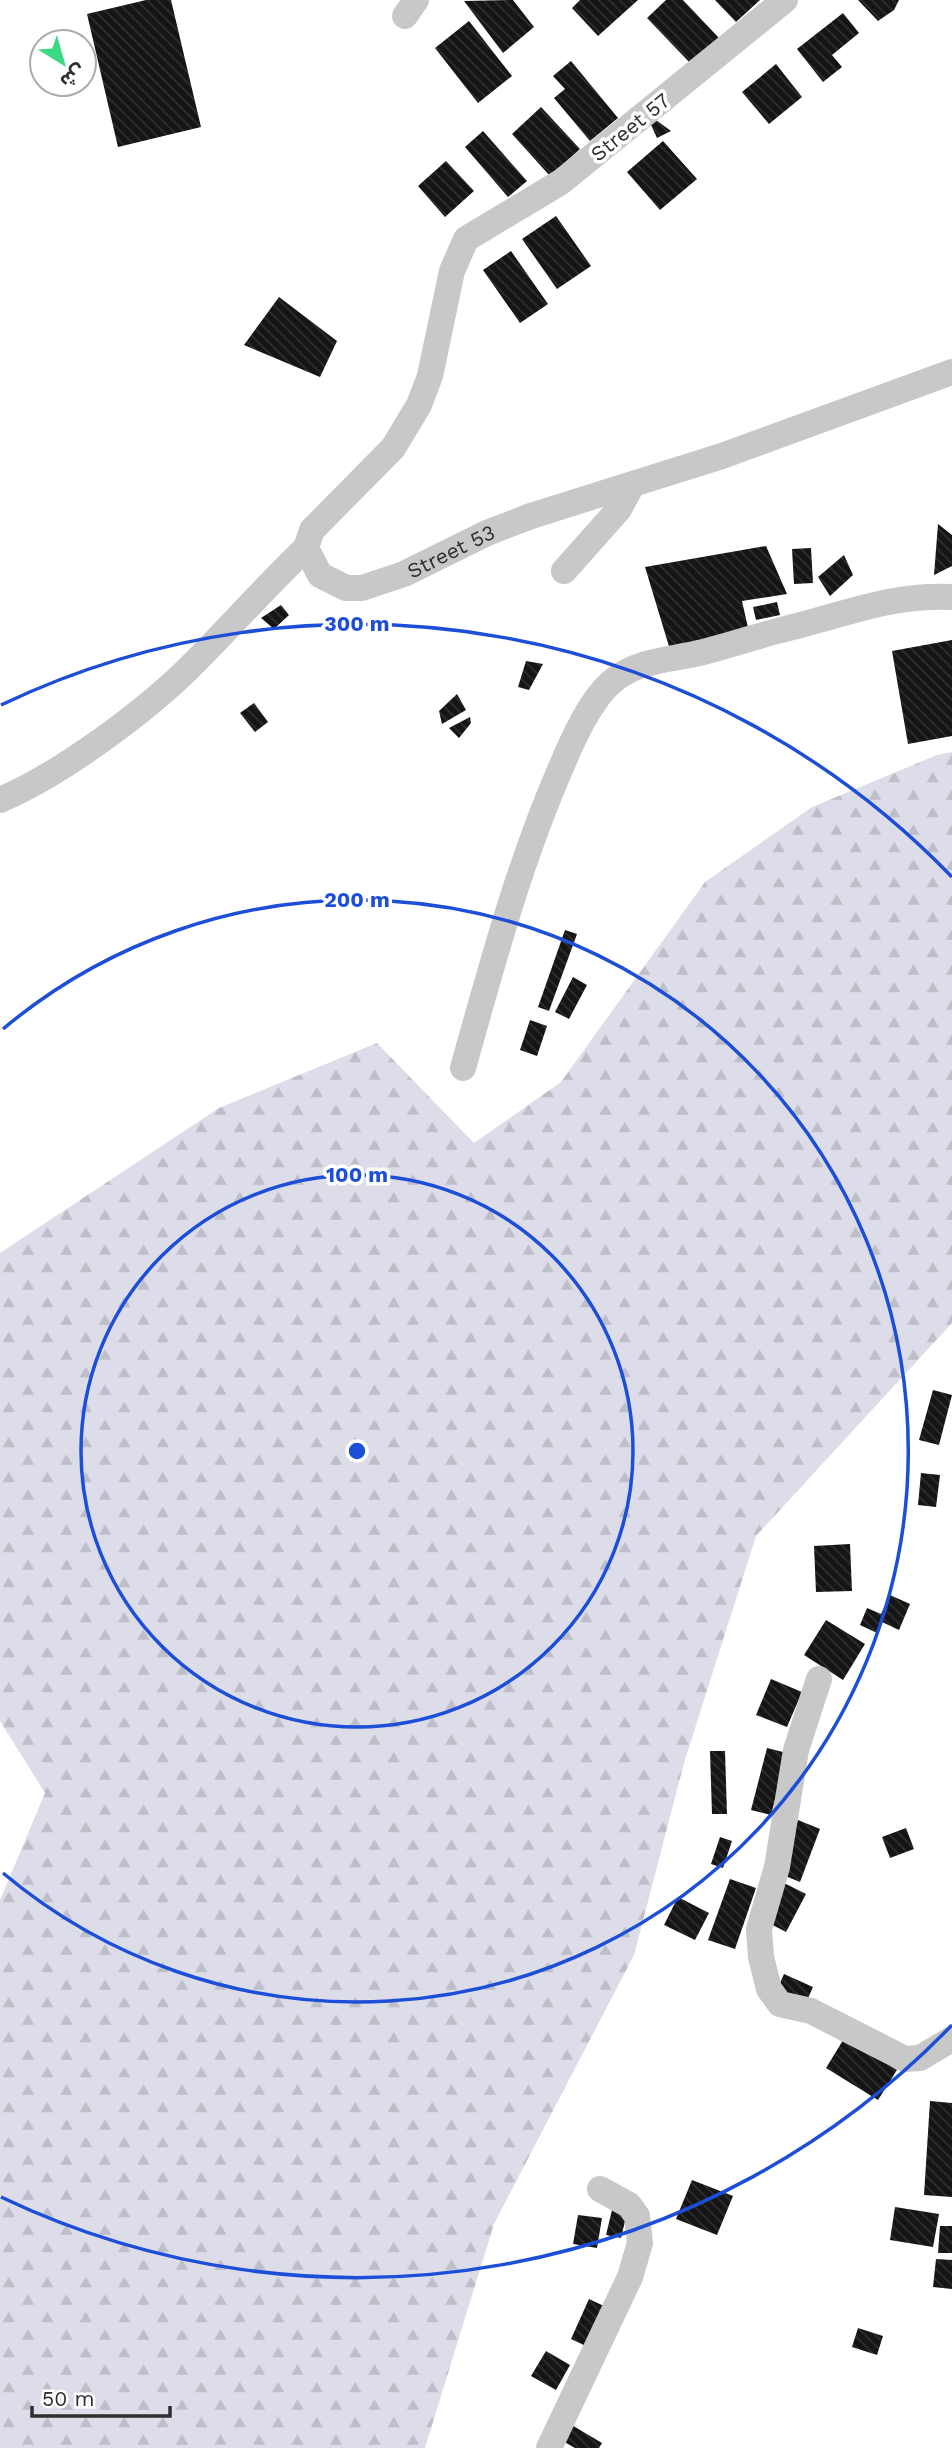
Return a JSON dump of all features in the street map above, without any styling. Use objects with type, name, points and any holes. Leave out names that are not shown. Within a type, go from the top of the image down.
[{"type":"street","name":"Street 57","points":[[306,548],[312,530],[393,447],[419,405],[430,376],[452,271],[466,239],[561,182],[785,0]]},
{"type":"street","name":"Street 53","points":[[306,548],[311,562],[330,583],[346,588],[362,588],[404,574],[486,533],[722,456],[952,372]]},
{"type":"street","points":[[564,571],[619,509],[632,485]]},
{"type":"street","points":[[0,800],[68,762],[146,703],[193,664],[306,548]]},
{"type":"street","points":[[463,1068],[512,893],[539,817],[579,726],[613,680],[652,660],[698,653],[808,624],[859,606],[888,600],[952,597]]},
{"type":"street","points":[[819,1679],[796,1750],[777,1867],[760,1929],[761,1958],[769,1989],[780,2004],[811,2011],[905,2059],[920,2058],[952,2039]]},
{"type":"street","points":[[550,2448],[630,2277],[640,2243],[637,2216],[629,2205],[600,2189]]},
{"type":"green space","points":[[952,752],[952,1323],[756,1536],[684,1763],[634,1955],[494,2224],[425,2448],[0,2448],[0,1900],[45,1793],[0,1721],[0,1253],[219,1108],[377,1043],[474,1143],[561,1082],[705,882],[812,807],[937,755]]},
{"type":"building","points":[[146,0],[171,0],[201,127],[118,147],[98,61],[98,28],[90,28],[87,14]]},
{"type":"building","points":[[513,0],[534,27],[503,53],[464,1]]},
{"type":"building","points":[[580,0],[638,0],[598,36],[572,8]]},
{"type":"building","points":[[666,0],[683,0],[719,38],[691,64],[647,18]]},
{"type":"building","points":[[715,0],[760,0],[736,22]]},
{"type":"building","points":[[858,0],[899,0],[894,10],[878,21]]},
{"type":"building","points":[[843,13],[859,33],[832,55],[842,67],[823,82],[797,49]]},
{"type":"building","points":[[469,21],[512,76],[478,103],[435,48]]},
{"type":"building","points":[[571,61],[618,118],[590,141],[554,98],[565,89],[553,76]]},
{"type":"building","points":[[776,64],[802,97],[769,124],[742,92]]},
{"type":"building","points":[[541,107],[580,149],[550,176],[512,134]]},
{"type":"building","points":[[656,120],[671,131],[657,138],[651,125]]},
{"type":"building","points":[[483,131],[527,181],[508,197],[465,147]]},
{"type":"building","points":[[663,141],[697,179],[660,210],[627,172]]},
{"type":"building","points":[[446,161],[474,191],[445,217],[418,186]]},
{"type":"building","points":[[556,216],[591,266],[557,289],[522,239]]},
{"type":"building","points":[[511,251],[548,304],[520,323],[483,270]]},
{"type":"building","points":[[279,297],[337,341],[320,377],[244,345]]},
{"type":"building","points":[[938,524],[952,535],[952,566],[934,575]]},
{"type":"building","points":[[766,546],[787,594],[742,601],[749,632],[671,653],[645,567]]},
{"type":"building","points":[[811,548],[813,583],[794,584],[792,549]]},
{"type":"building","points":[[844,555],[853,575],[830,596],[818,577]]},
{"type":"building","points":[[777,602],[780,615],[756,620],[753,607]]},
{"type":"building","points":[[281,605],[289,615],[274,629],[261,618]]},
{"type":"building","points":[[952,640],[952,736],[908,744],[892,651]]},
{"type":"building","points":[[526,661],[543,664],[529,690],[518,687]]},
{"type":"building","points":[[457,694],[466,710],[442,724],[439,711]]},
{"type":"building","points":[[254,703],[268,722],[255,732],[240,713]]},
{"type":"building","points":[[470,717],[471,723],[459,738],[449,728]]},
{"type":"building","points":[[565,930],[577,934],[549,1011],[538,1007]]},
{"type":"building","points":[[573,977],[587,985],[569,1019],[555,1012]]},
{"type":"building","points":[[530,1020],[547,1026],[537,1056],[520,1050]]},
{"type":"building","points":[[933,1390],[952,1395],[939,1445],[919,1440]]},
{"type":"building","points":[[921,1473],[940,1475],[936,1507],[918,1505]]},
{"type":"building","points":[[850,1544],[852,1591],[816,1592],[814,1546]]},
{"type":"building","points":[[890,1595],[910,1604],[899,1630],[882,1622],[877,1633],[860,1625],[867,1608],[881,1614]]},
{"type":"building","points":[[826,1620],[865,1644],[843,1680],[804,1655]]},
{"type":"building","points":[[771,1679],[802,1692],[787,1727],[756,1715]]},
{"type":"building","points":[[767,1748],[787,1753],[771,1815],[751,1810]]},
{"type":"building","points":[[710,1751],[725,1751],[727,1814],[712,1814]]},
{"type":"building","points":[[798,1820],[820,1829],[800,1882],[778,1873]]},
{"type":"building","points":[[906,1828],[914,1849],[890,1858],[882,1837]]},
{"type":"building","points":[[720,1837],[732,1841],[723,1868],[711,1864]]},
{"type":"building","points":[[730,1879],[756,1888],[735,1949],[708,1940]]},
{"type":"building","points":[[784,1883],[806,1894],[786,1932],[765,1921]]},
{"type":"building","points":[[678,1897],[709,1913],[695,1940],[664,1925]]},
{"type":"building","points":[[784,1974],[813,1987],[805,2005],[776,1992]]},
{"type":"building","points":[[845,2037],[897,2070],[878,2100],[826,2068]]},
{"type":"building","points":[[930,2101],[952,2103],[952,2197],[924,2195]]},
{"type":"building","points":[[692,2180],[733,2196],[717,2235],[676,2219]]},
{"type":"building","points":[[895,2207],[939,2214],[933,2247],[890,2240]]},
{"type":"building","points":[[612,2210],[627,2213],[621,2238],[606,2235]]},
{"type":"building","points":[[578,2215],[602,2218],[597,2248],[573,2244]]},
{"type":"building","points":[[940,2226],[952,2226],[952,2253],[938,2253]]},
{"type":"building","points":[[936,2259],[952,2260],[952,2289],[933,2287]]},
{"type":"building","points":[[589,2299],[606,2307],[588,2347],[571,2339]]},
{"type":"building","points":[[858,2328],[883,2336],[877,2355],[852,2347]]},
{"type":"building","points":[[546,2351],[570,2365],[556,2390],[531,2376]]},
{"type":"building","points":[[570,2424],[602,2443],[599,2448],[575,2448],[561,2440]]}]
